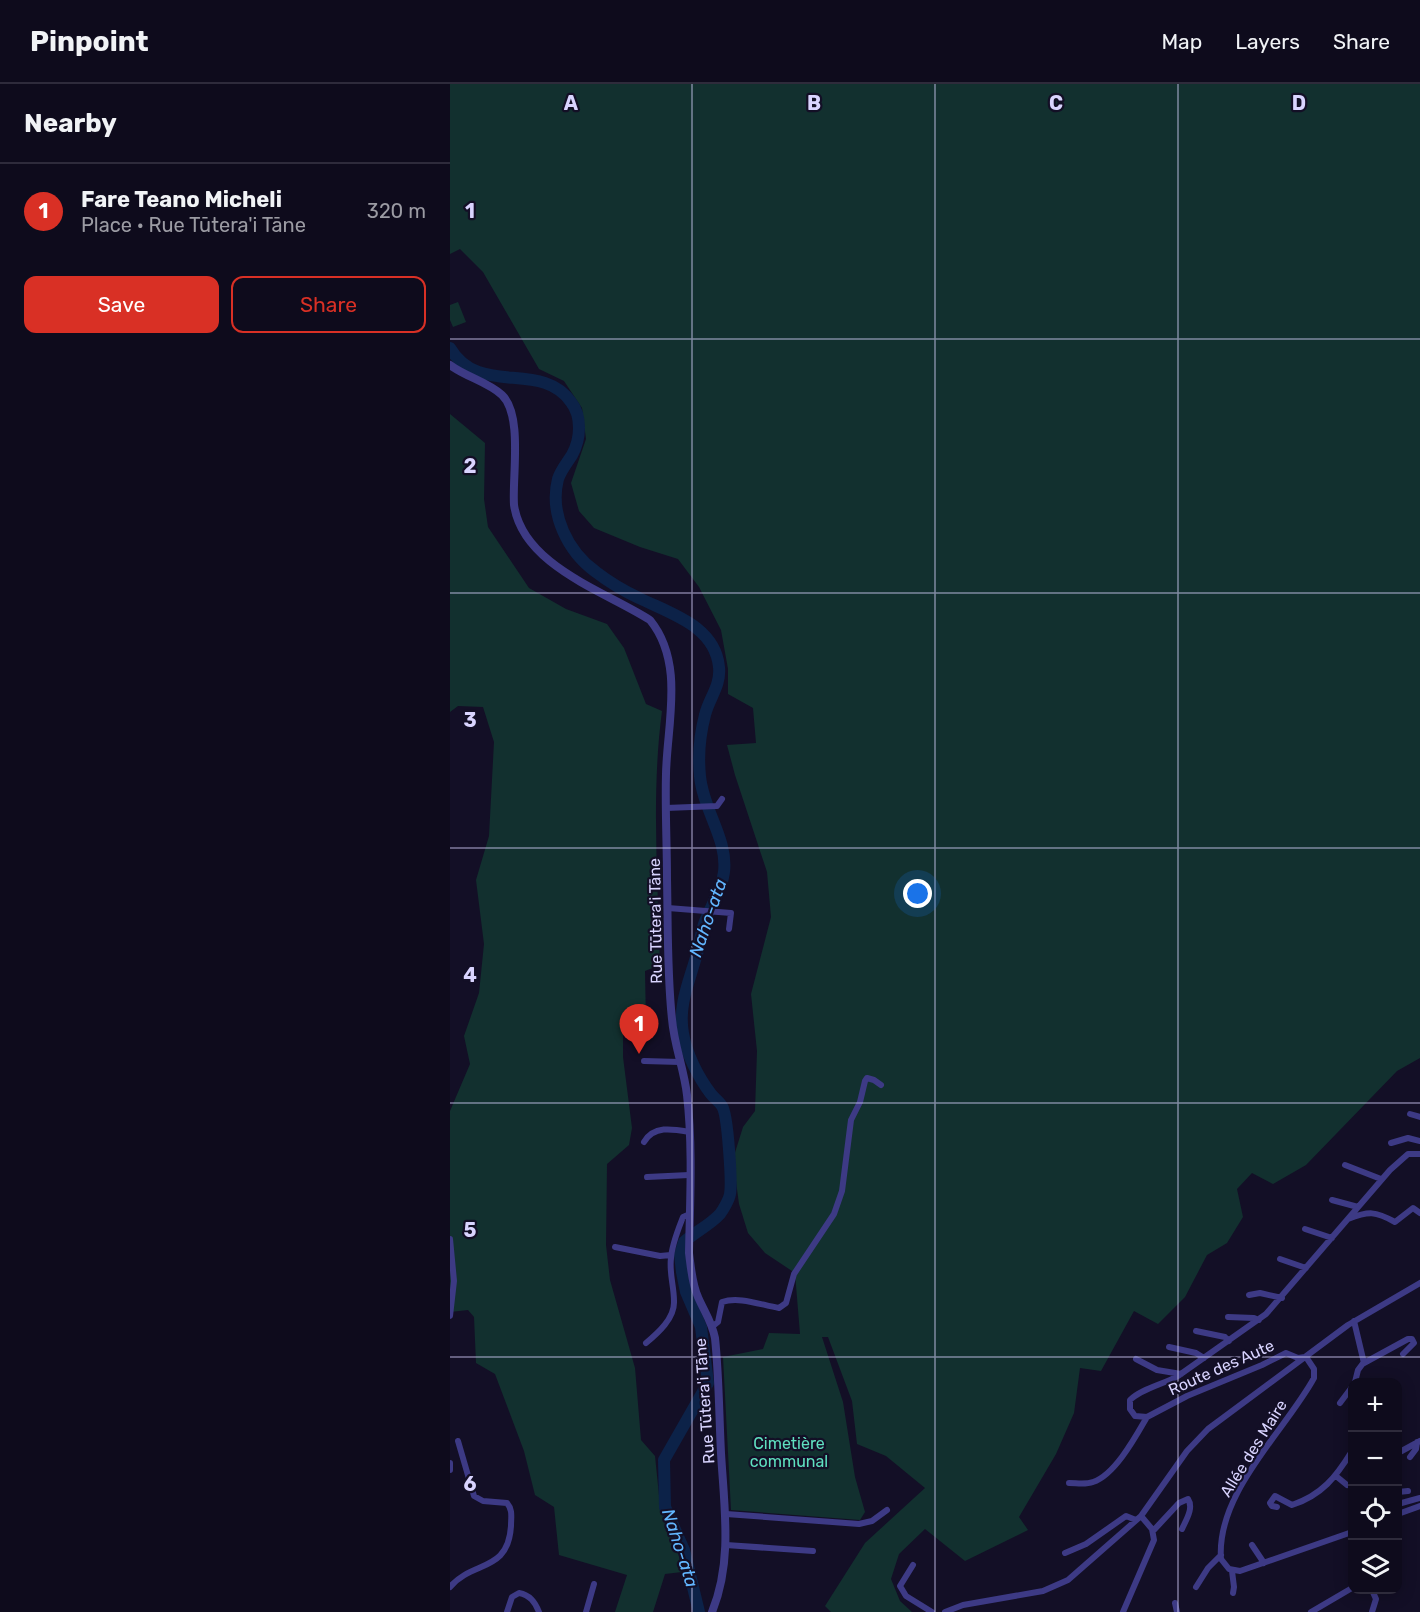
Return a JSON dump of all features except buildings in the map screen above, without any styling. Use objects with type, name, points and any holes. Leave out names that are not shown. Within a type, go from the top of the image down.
[{"type":"street","name":"Rue Tūtera'i Tāne","points":[[450,365],[502,395],[510,406],[514,432],[514,505],[518,520],[529,540],[559,568],[650,620],[658,630],[668,656],[671,682],[666,808],[672,1021],[687,1092],[690,1132],[689,1253],[691,1272],[698,1297],[713,1326],[726,1514],[726,1545],[720,1586],[712,1612]]},
{"type":"street","points":[[666,808],[717,806],[722,799]]},
{"type":"street","points":[[668,908],[731,913],[729,929]]},
{"type":"street","points":[[644,1061],[680,1062]]},
{"type":"street","points":[[713,1326],[718,1322],[719,1310],[724,1300],[778,1308],[786,1303],[794,1274],[834,1214],[843,1191],[851,1120],[860,1102],[865,1081],[867,1078],[881,1085]]},
{"type":"street","points":[[1410,1114],[1420,1117]]},
{"type":"street","points":[[644,1142],[654,1131],[690,1132]]},
{"type":"street","points":[[1391,1143],[1408,1138],[1420,1141]]},
{"type":"street","name":"Route des Aute","points":[[1306,1357],[1298,1358],[1286,1353],[1147,1416],[1139,1417],[1132,1413],[1129,1403],[1137,1394],[1167,1383],[1259,1320],[1282,1298],[1403,1157],[1408,1154],[1420,1154]]},
{"type":"street","points":[[1345,1165],[1382,1179]]},
{"type":"street","points":[[647,1177],[690,1175]]},
{"type":"street","points":[[1332,1200],[1358,1207]]},
{"type":"street","points":[[1348,1219],[1370,1212],[1395,1222],[1413,1208],[1420,1213]]},
{"type":"street","points":[[646,1343],[668,1321],[675,1303],[670,1278],[671,1255],[683,1217],[690,1214]]},
{"type":"street","points":[[1305,1229],[1332,1238]]},
{"type":"street","points":[[450,1239],[454,1281],[450,1316]]},
{"type":"street","points":[[615,1247],[640,1253],[671,1255]]},
{"type":"street","points":[[1280,1259],[1306,1268]]},
{"type":"street","points":[[1306,1357],[1354,1322],[1420,1283]]},
{"type":"street","points":[[1249,1295],[1260,1293],[1282,1298]]},
{"type":"street","points":[[1228,1317],[1259,1320]]},
{"type":"street","points":[[1354,1322],[1364,1362]]},
{"type":"street","points":[[1196,1331],[1225,1337],[1229,1341]]},
{"type":"street","points":[[1356,1378],[1358,1370],[1364,1362],[1412,1339],[1414,1343],[1403,1354]]},
{"type":"street","points":[[1169,1347],[1196,1353],[1204,1358]]},
{"type":"street","name":"Route des Aute","points":[[945,1612],[963,1605],[1043,1591],[1060,1585],[1076,1574],[1139,1518],[1177,1463],[1197,1439],[1306,1357]]},
{"type":"street","name":"Allée des Maire","points":[[1221,1555],[1224,1532],[1237,1495],[1268,1443],[1314,1378],[1314,1369],[1306,1357]]},
{"type":"street","points":[[1136,1359],[1157,1370],[1181,1374]]},
{"type":"street","points":[[1340,1403],[1348,1393]]},
{"type":"street","points":[[1069,1483],[1089,1484],[1101,1479],[1112,1469],[1147,1416]]},
{"type":"street","points":[[450,1587],[461,1576],[491,1564],[501,1554],[506,1548],[511,1514],[507,1503],[483,1501],[474,1496],[458,1441]]},
{"type":"street","points":[[1402,1451],[1418,1442]]},
{"type":"street","points":[[1410,1457],[1418,1442]]},
{"type":"street","points":[[1276,1507],[1270,1503],[1275,1496],[1292,1505],[1317,1494],[1336,1476],[1348,1458]]},
{"type":"street","points":[[450,1463],[450,1470]]},
{"type":"street","points":[[1336,1476],[1347,1485]]},
{"type":"street","points":[[1402,1492],[1408,1491]]},
{"type":"street","points":[[1402,1503],[1420,1498]]},
{"type":"street","points":[[1153,1531],[1179,1503],[1188,1499],[1191,1504],[1182,1529]]},
{"type":"street","points":[[1402,1513],[1420,1506]]},
{"type":"street","points":[[726,1514],[859,1524],[872,1521],[887,1510]]},
{"type":"street","points":[[1065,1553],[1086,1544],[1126,1516],[1139,1518],[1153,1531],[1154,1540],[1123,1612]]},
{"type":"street","points":[[1196,1587],[1208,1568],[1221,1555],[1224,1565],[1232,1570],[1240,1571],[1348,1534]]},
{"type":"street","points":[[726,1545],[813,1551]]},
{"type":"street","points":[[1252,1545],[1264,1563]]},
{"type":"street","points":[[913,1565],[900,1586],[906,1596],[932,1612]]},
{"type":"street","points":[[1232,1570],[1233,1593]]},
{"type":"street","points":[[586,1612],[594,1584]]},
{"type":"street","points":[[1311,1612],[1348,1591]]},
{"type":"street","points":[[507,1612],[512,1597],[519,1593],[527,1595],[537,1605],[539,1612]]},
{"type":"street","points":[[1372,1612],[1376,1599],[1374,1594]]},
{"type":"street","points":[[1175,1603],[1177,1612]]},
{"type":"green space","name":"Cimetière communal","points":[[450,84],[1420,84],[1420,1058],[1397,1071],[1306,1165],[1273,1184],[1252,1173],[1237,1189],[1243,1217],[1227,1243],[1207,1255],[1185,1297],[1158,1324],[1134,1311],[1101,1371],[1080,1368],[1074,1413],[1056,1454],[1019,1517],[1028,1530],[965,1561],[925,1529],[899,1554],[891,1579],[900,1601],[912,1612],[831,1612],[825,1606],[865,1543],[925,1488],[886,1456],[857,1444],[852,1401],[828,1337],[822,1337],[843,1402],[855,1477],[865,1512],[860,1520],[731,1510],[723,1357],[763,1349],[769,1333],[800,1334],[795,1273],[765,1253],[748,1233],[739,1204],[733,1159],[743,1127],[755,1111],[757,1051],[751,994],[771,917],[767,872],[727,745],[756,743],[753,708],[728,694],[728,669],[721,630],[699,587],[678,559],[640,547],[594,528],[579,511],[571,483],[586,439],[582,408],[564,381],[539,369],[483,272],[460,249],[450,254]]},
{"type":"green space","points":[[458,302],[466,322],[453,327],[450,320],[450,305]]},
{"type":"green space","points":[[450,414],[485,443],[484,499],[488,527],[529,588],[566,609],[607,624],[624,648],[646,704],[662,711],[656,806],[660,965],[645,971],[646,1023],[623,1030],[623,1057],[632,1128],[629,1145],[607,1164],[606,1245],[610,1280],[635,1368],[641,1440],[655,1456],[660,1505],[678,1551],[682,1572],[665,1574],[653,1612],[615,1612],[627,1575],[559,1555],[554,1507],[535,1495],[524,1451],[495,1374],[476,1363],[474,1317],[468,1310],[450,1312],[450,1111],[470,1064],[464,1036],[479,993],[484,944],[476,880],[489,836],[494,742],[483,707],[458,706],[450,712]]},
{"type":"waterway","name":"Naho-ata","points":[[450,348],[462,363],[477,371],[493,376],[544,382],[558,389],[571,402],[579,421],[579,435],[575,449],[559,476],[556,492],[559,519],[569,543],[586,564],[606,579],[690,623],[700,631],[716,653],[719,667],[718,680],[703,722],[699,761],[702,789],[722,848],[724,872],[703,928],[685,994],[682,1023],[693,1065],[706,1087],[721,1104],[724,1112],[729,1149],[730,1194],[720,1214],[684,1242],[680,1255],[686,1292],[701,1327],[708,1383],[664,1460],[665,1507],[684,1550],[699,1612]]},
{"type":"place","name":"Fare Teano Micheli","points":[[639,1054]]}]
